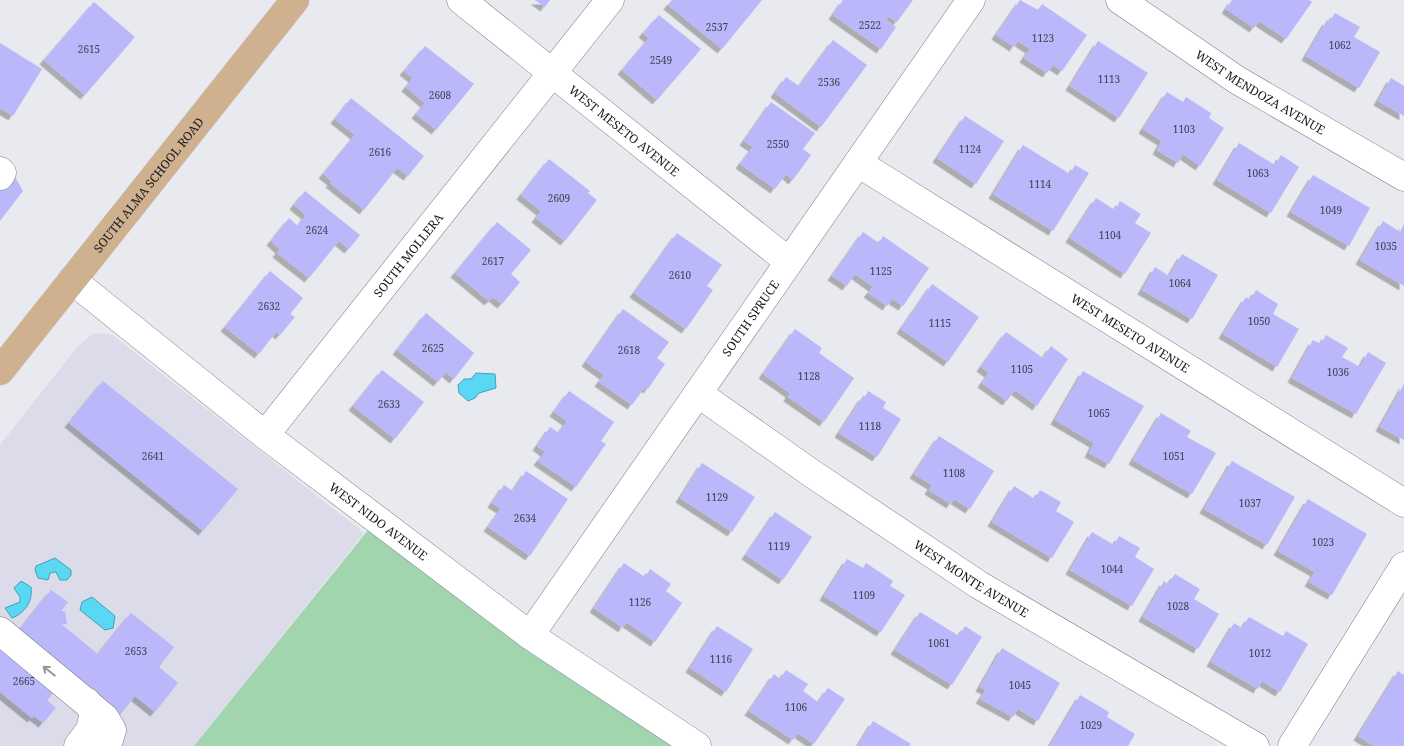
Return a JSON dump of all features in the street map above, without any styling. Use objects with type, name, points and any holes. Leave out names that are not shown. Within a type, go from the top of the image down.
[{"type":"main road","name":"SOUTH ALMA SCHOOL ROAD","points":[[0,371],[295,0]]},
{"type":"street","name":"WEST MESETO AVENUE","points":[[460,0],[788,261]]},
{"type":"street","name":"SOUTH MOLLERA","points":[[265,435],[610,0]]},
{"type":"street","name":"SOUTH SPRUCE","points":[[530,635],[971,0]]},
{"type":"street","name":"WEST MENDOZA AVENUE","points":[[1120,0],[1237,80],[1404,177]]},
{"type":"street","name":"WEST MESETO AVENUE","points":[[858,163],[1404,503]]},
{"type":"street","points":[[0,171],[2,173],[0,176]]},
{"type":"street","name":"WEST NIDO AVENUE","points":[[72,280],[265,435],[530,635],[697,746]]},
{"type":"street","name":"WEST MONTE AVENUE","points":[[699,394],[814,475],[979,585],[1254,746]]},
{"type":"street","points":[[1292,746],[1404,566]]},
{"type":"street","points":[[0,631],[105,718],[112,730],[107,746]]},
{"type":"street","points":[[78,746],[90,730],[94,713],[87,702]]},
{"type":"shaded area","points":[[94,333],[112,335],[364,533],[194,746],[0,746],[0,445],[78,346]]},
{"type":"green space","points":[[377,519],[697,746],[194,746]]},
{"type":"water","points":[[476,373],[495,374],[496,388],[479,393],[475,398],[468,401],[459,393],[458,385],[464,379],[471,379]]},
{"type":"water","points":[[55,558],[71,570],[71,575],[67,580],[60,580],[56,572],[50,573],[48,580],[38,578],[35,570],[36,566]]},
{"type":"water","points":[[21,581],[31,587],[31,597],[24,610],[12,618],[5,608],[20,602],[20,597],[14,588]]},
{"type":"water","points":[[92,597],[115,616],[113,628],[105,630],[80,610],[82,602]]},
{"type":"building","points":[[535,0],[550,0],[545,7]]},
{"type":"building","points":[[672,0],[762,0],[722,49],[668,5]]},
{"type":"building","points":[[843,0],[913,0],[897,22],[888,16],[886,20],[896,27],[881,49],[833,15]]},
{"type":"building","points":[[1020,0],[1038,10],[1042,4],[1087,35],[1062,71],[1053,65],[1047,73],[1024,58],[1030,49],[1018,41],[1014,47],[996,35]]},
{"type":"building","points":[[1232,0],[1309,0],[1312,2],[1286,39],[1259,21],[1254,28],[1226,9]]},
{"type":"building","points":[[94,2],[135,37],[85,95],[44,60]]},
{"type":"building","points":[[1335,13],[1360,27],[1354,37],[1380,52],[1359,88],[1306,56],[1327,20],[1329,22]]},
{"type":"building","points":[[659,15],[701,49],[657,100],[622,70],[649,38],[643,33]]},
{"type":"building","points":[[833,40],[867,65],[821,127],[775,93],[786,77],[799,86]]},
{"type":"building","points":[[1098,41],[1148,73],[1119,118],[1070,86]]},
{"type":"building","points":[[0,43],[42,69],[13,116],[0,108]]},
{"type":"building","points":[[425,46],[474,84],[436,130],[416,114],[425,103],[406,87],[413,78],[404,71]]},
{"type":"building","points":[[1391,78],[1404,86],[1404,116],[1378,101]]},
{"type":"building","points":[[1167,92],[1183,102],[1186,97],[1211,113],[1209,118],[1224,128],[1200,166],[1183,154],[1178,163],[1157,150],[1162,141],[1143,129]]},
{"type":"building","points":[[351,98],[424,156],[408,176],[397,168],[364,210],[330,183],[332,181],[323,174],[355,135],[335,119]]},
{"type":"building","points":[[771,102],[815,133],[803,149],[811,155],[793,180],[786,174],[775,189],[740,164],[753,147],[744,141]]},
{"type":"building","points":[[965,116],[1004,141],[976,184],[937,158]]},
{"type":"building","points":[[1239,143],[1275,165],[1281,155],[1299,167],[1271,213],[1217,180]]},
{"type":"building","points":[[1023,145],[1070,174],[1075,165],[1089,173],[1053,231],[993,194]]},
{"type":"building","points":[[549,159],[590,191],[588,193],[597,200],[565,241],[536,218],[541,211],[521,195]]},
{"type":"building","points":[[11,170],[23,191],[0,221],[0,184]]},
{"type":"building","points":[[1313,175],[1370,208],[1349,246],[1291,212]]},
{"type":"building","points":[[305,191],[360,235],[349,249],[339,241],[309,278],[277,253],[280,249],[271,241],[289,218],[298,226],[306,215],[294,205]]},
{"type":"building","points":[[1096,198],[1115,210],[1120,201],[1141,214],[1135,223],[1151,233],[1125,274],[1070,238]]},
{"type":"building","points":[[1383,221],[1400,232],[1404,224],[1404,286],[1360,260]]},
{"type":"building","points":[[497,222],[531,250],[511,274],[520,282],[502,304],[493,297],[489,301],[455,273]]},
{"type":"building","points":[[863,232],[879,243],[883,236],[929,268],[903,306],[892,299],[887,306],[868,293],[873,287],[855,274],[847,286],[832,276]]},
{"type":"building","points":[[677,233],[722,265],[707,286],[713,290],[686,329],[634,293]]},
{"type":"building","points":[[1182,254],[1218,275],[1192,319],[1142,290],[1155,267],[1169,276]]},
{"type":"building","points":[[270,271],[303,298],[290,314],[295,317],[280,335],[276,332],[259,354],[225,327]]},
{"type":"building","points":[[932,284],[979,317],[948,362],[901,329]]},
{"type":"building","points":[[1256,290],[1278,304],[1273,314],[1299,329],[1277,367],[1223,334],[1246,297],[1250,300]]},
{"type":"building","points":[[623,309],[669,342],[657,358],[665,364],[648,389],[645,387],[632,405],[599,382],[604,375],[586,362]]},
{"type":"building","points":[[426,313],[474,353],[454,379],[446,372],[438,382],[397,350]]},
{"type":"building","points":[[795,329],[822,348],[819,353],[854,378],[824,422],[788,397],[790,393],[763,374]]},
{"type":"building","points":[[1006,332],[1043,358],[1051,346],[1068,359],[1037,406],[1015,390],[1007,401],[982,383],[989,373],[981,367]]},
{"type":"building","points":[[1326,335],[1348,348],[1342,357],[1360,367],[1368,352],[1386,363],[1356,414],[1292,378],[1313,340],[1321,344]]},
{"type":"building","points":[[382,370],[424,402],[395,439],[353,406]]},
{"type":"building","points":[[1083,371],[1144,406],[1109,464],[1089,453],[1094,443],[1055,420]]},
{"type":"building","points":[[103,381],[238,489],[203,531],[69,423]]},
{"type":"building","points":[[1404,384],[1404,440],[1380,427]]},
{"type":"building","points":[[569,391],[614,422],[601,441],[606,444],[576,487],[538,461],[545,452],[537,446],[550,427],[559,433],[567,421],[554,412]]},
{"type":"building","points":[[868,391],[886,402],[883,408],[901,419],[877,457],[839,433]]},
{"type":"building","points":[[1161,413],[1191,431],[1187,437],[1216,453],[1192,494],[1133,460]]},
{"type":"building","points":[[939,436],[994,471],[970,509],[954,499],[951,504],[929,490],[932,485],[914,474]]},
{"type":"building","points":[[1232,461],[1295,497],[1267,545],[1204,509]]},
{"type":"building","points":[[702,463],[755,497],[732,532],[680,498]]},
{"type":"building","points":[[526,471],[568,499],[530,556],[488,527],[501,509],[492,503],[504,485],[513,491]]},
{"type":"building","points":[[1014,486],[1035,499],[1040,490],[1061,502],[1056,511],[1074,522],[1052,558],[992,522]]},
{"type":"building","points":[[1308,499],[1367,534],[1332,595],[1309,582],[1315,572],[1278,551]]},
{"type":"building","points":[[775,512],[812,537],[783,580],[746,555]]},
{"type":"building","points":[[1092,532],[1114,545],[1119,536],[1140,548],[1135,557],[1154,569],[1132,606],[1070,570]]},
{"type":"building","points":[[847,559],[863,568],[866,563],[893,581],[890,586],[905,595],[881,632],[824,596]]},
{"type":"building","points":[[624,563],[645,577],[650,569],[671,584],[666,591],[682,603],[655,642],[626,622],[623,628],[594,608]]},
{"type":"building","points":[[1175,574],[1200,589],[1194,599],[1219,614],[1198,649],[1143,617],[1164,581],[1168,584]]},
{"type":"building","points":[[51,590],[68,602],[61,611],[65,611],[67,624],[61,624],[98,654],[131,613],[174,647],[159,667],[178,683],[155,712],[135,696],[120,715],[17,633]]},
{"type":"building","points":[[920,612],[959,636],[965,626],[982,637],[952,685],[895,650]]},
{"type":"building","points":[[1249,617],[1283,636],[1286,631],[1308,644],[1280,692],[1262,681],[1258,689],[1211,662],[1234,623],[1242,628]]},
{"type":"building","points":[[717,626],[753,649],[726,692],[690,668]]},
{"type":"building","points":[[0,638],[55,691],[47,700],[56,708],[43,723],[34,716],[32,718],[0,692]]},
{"type":"building","points":[[1002,648],[1060,683],[1038,721],[1018,709],[1013,717],[980,699],[986,690],[980,687]]},
{"type":"building","points":[[786,670],[808,684],[803,691],[818,702],[828,688],[845,699],[814,744],[798,733],[793,740],[749,711],[774,674],[780,679]]},
{"type":"building","points":[[1398,671],[1404,675],[1404,746],[1374,746],[1358,736]]},
{"type":"building","points":[[1080,695],[1109,712],[1107,717],[1135,734],[1128,746],[1050,746]]},
{"type":"building","points":[[873,721],[911,744],[909,746],[858,746]]}]
